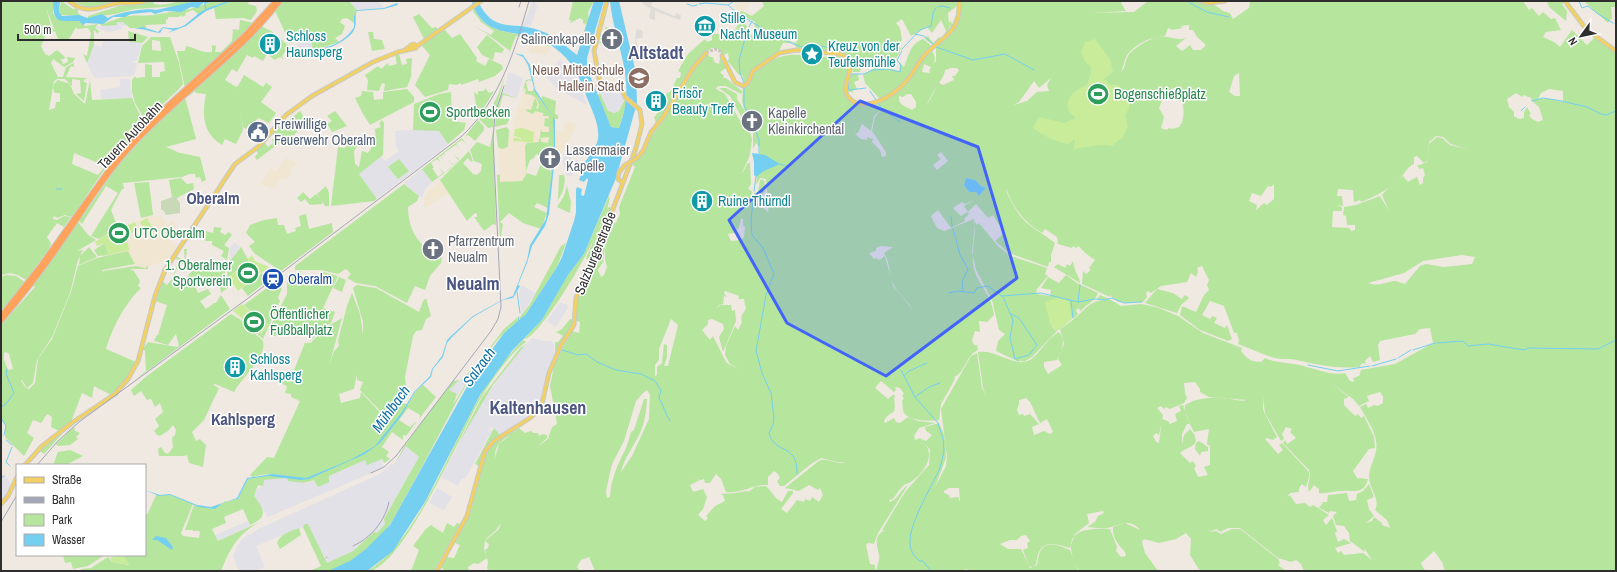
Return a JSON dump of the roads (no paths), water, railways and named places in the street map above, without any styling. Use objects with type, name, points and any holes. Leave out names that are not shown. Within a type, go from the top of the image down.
[{"type":"highway","name":"Tauern Autobahn","points":[[272,8],[276,1]]},
{"type":"highway","name":"Tauern Autobahn","points":[[1,316],[42,265],[126,151],[280,1]]},
{"type":"highway","name":"Tauern Autobahn","points":[[1,321],[31,284],[75,219]]},
{"type":"main road","points":[[69,1],[79,7],[92,10],[119,4],[145,1]]},
{"type":"main road","points":[[26,464],[42,446],[73,422],[115,394],[128,379],[138,361],[155,296],[165,270],[235,164],[258,146],[290,112],[312,96],[373,62],[414,46],[427,39],[481,1]]},
{"type":"main road","name":"Salzburgerstraße","points":[[437,571],[467,516],[485,451],[494,441],[530,418],[541,408],[550,373],[561,345],[574,325],[576,298],[589,269],[636,148],[642,126],[640,110],[626,98],[622,86],[602,85],[594,51],[607,1]]},
{"type":"main road","points":[[722,56],[735,82],[743,86],[748,83],[753,71],[779,53],[796,50],[840,54],[848,60],[850,68],[846,85],[847,94],[856,103],[866,104],[880,100],[899,89],[909,78],[922,58],[947,37],[955,25],[959,1]]},
{"type":"main road","points":[[1202,1],[1211,3],[1225,1]]},
{"type":"main road","points":[[1565,1],[1586,29],[1616,51]]},
{"type":"main road","points":[[623,182],[619,180],[618,175],[622,168],[637,158],[643,151],[651,132],[662,120],[692,68],[706,53]]},
{"type":"main road","points":[[1,504],[7,498],[16,479]]},
{"type":"water","points":[[53,1],[60,1],[59,12],[62,16],[79,15],[88,18],[102,14],[108,18],[117,14],[132,11],[147,9],[156,10],[196,1],[213,1],[205,4],[204,2],[198,8],[191,7],[181,12],[165,11],[155,14],[151,12],[131,14],[125,17],[113,17],[103,24],[86,23],[83,25],[79,21],[58,20],[54,14]]},
{"type":"water","points":[[228,1],[232,1],[206,11],[186,26],[168,33],[173,30],[163,28],[160,33],[133,29],[143,27],[158,32],[163,27],[177,28],[186,24],[204,10]]},
{"type":"water","points":[[473,1],[478,1],[484,12],[498,23],[531,28],[546,33],[556,38],[577,55],[594,1],[604,1],[587,58],[587,68],[611,127],[619,128],[624,110],[626,79],[610,1],[619,1],[636,73],[637,103],[616,178],[584,254],[568,275],[542,320],[512,351],[480,395],[425,502],[393,551],[367,571],[328,571],[350,561],[366,549],[390,525],[474,374],[504,333],[526,314],[557,267],[562,257],[574,221],[576,212],[577,187],[582,189],[581,195],[584,196],[588,180],[587,178],[584,182],[579,180],[582,168],[597,143],[598,129],[583,86],[577,74],[566,57],[545,42],[531,36],[501,31],[488,25],[477,13],[472,4]]},
{"type":"water","points":[[397,3],[398,5],[384,9],[357,11],[355,27],[349,37],[328,48],[309,52],[328,47],[345,38],[354,27],[354,16],[357,10],[384,8]]},
{"type":"water","points":[[514,53],[523,55],[530,65],[535,89],[555,120],[555,156],[549,214],[545,226],[532,246],[527,263],[518,285],[520,286],[513,298],[503,300],[473,317],[452,337],[447,343],[443,357],[433,369],[431,377],[415,392],[402,415],[380,443],[365,454],[309,479],[301,480],[268,476],[248,479],[238,499],[228,501],[237,498],[247,478],[272,474],[306,478],[350,460],[375,446],[402,412],[414,392],[430,376],[432,369],[442,356],[447,340],[473,316],[502,300],[513,296],[527,260],[530,245],[546,219],[554,156],[553,117],[535,92],[528,65],[523,57]]},
{"type":"water","points":[[752,153],[765,155],[780,164],[764,171],[756,177],[754,175]]},
{"type":"water","points":[[966,178],[975,180],[981,186],[986,188],[979,196],[976,192],[969,192],[964,185]]},
{"type":"water","points":[[146,490],[160,495],[170,494],[197,505],[211,507],[223,503],[215,509],[199,507],[170,495],[159,496]]},
{"type":"water","points":[[156,536],[166,538],[173,547],[172,550],[157,540],[152,540]]},
{"type":"waterway","name":"Mühlbach","points":[[204,1],[206,9]]},
{"type":"waterway","points":[[699,4],[706,3],[728,5],[734,1]]},
{"type":"waterway","points":[[1579,1],[1582,8],[1588,6],[1613,23]]},
{"type":"waterway","points":[[1190,3],[1207,12],[1229,17]]},
{"type":"waterway","points":[[687,4],[693,6],[697,5]]},
{"type":"waterway","points":[[728,5],[741,16],[796,45],[803,47],[826,47],[839,51],[844,55]]},
{"type":"waterway","points":[[938,7],[942,6],[950,8]]},
{"type":"waterway","points":[[902,49],[920,30],[931,26],[933,13],[936,8]]},
{"type":"waterway","points":[[749,27],[752,21]]},
{"type":"waterway","points":[[744,83],[740,73],[739,60],[748,28]]},
{"type":"waterway","points":[[915,34],[924,36],[934,45]]},
{"type":"waterway","points":[[936,47],[973,60],[1005,54],[1034,70]]},
{"type":"waterway","points":[[849,79],[851,74],[864,74],[873,70],[888,69],[900,72],[901,65],[897,60],[902,51]]},
{"type":"waterway","points":[[845,58],[848,72]]},
{"type":"waterway","points":[[848,84],[849,90],[866,88]]},
{"type":"waterway","points":[[744,88],[744,106],[752,120]]},
{"type":"waterway","points":[[870,91],[876,100]]},
{"type":"waterway","points":[[1532,101],[1543,98],[1556,100]]},
{"type":"waterway","points":[[1557,100],[1587,107],[1606,115],[1616,111]]},
{"type":"waterway","points":[[878,103],[881,107]]},
{"type":"waterway","points":[[1521,111],[1525,107]]},
{"type":"waterway","points":[[883,109],[900,122]]},
{"type":"waterway","points":[[752,121],[759,140],[759,155]]},
{"type":"waterway","points":[[780,164],[789,167]]},
{"type":"waterway","points":[[754,191],[756,177]]},
{"type":"waterway","points":[[56,189],[62,189]]},
{"type":"waterway","points":[[753,201],[751,220],[752,235],[763,248],[774,274],[766,295],[756,351],[762,373],[771,393],[774,418],[773,425],[769,433],[772,440],[776,444],[794,457],[797,474]]},
{"type":"waterway","points":[[951,217],[952,226]]},
{"type":"waterway","points":[[953,228],[960,255],[968,269],[962,282],[963,291]]},
{"type":"waterway","points":[[1078,302],[1080,285]]},
{"type":"waterway","points":[[949,293],[957,291],[974,293],[977,288],[988,286],[1003,297],[1013,320],[1010,338],[1015,359],[1017,358],[1018,361]]},
{"type":"waterway","points":[[517,292],[520,313]]},
{"type":"waterway","points":[[1002,296],[1041,293],[1078,302],[1112,298],[1124,303],[1142,302]]},
{"type":"waterway","points":[[1071,301],[1073,318]]},
{"type":"waterway","points":[[1011,314],[1019,318],[1037,345],[1029,355],[1018,358]]},
{"type":"waterway","points":[[518,322],[519,317]]},
{"type":"waterway","points":[[1437,343],[1463,341],[1468,346],[1488,344],[1524,350],[1528,348],[1598,349],[1616,340]]},
{"type":"waterway","points":[[1413,350],[1435,343]]},
{"type":"waterway","points":[[562,350],[578,355],[586,354],[597,362],[616,370],[641,374],[655,381],[661,390],[659,398],[670,421]]},
{"type":"waterway","points":[[1398,358],[1411,350]]},
{"type":"waterway","points":[[1372,366],[1396,359]]},
{"type":"waterway","points":[[904,376],[909,371],[927,363]]},
{"type":"waterway","points":[[1308,365],[1338,371],[1370,366]]},
{"type":"waterway","points":[[1,407],[6,404],[14,393],[6,374],[7,369]]},
{"type":"waterway","points":[[901,370],[915,397],[938,423],[943,439],[944,451],[940,468]]},
{"type":"waterway","points":[[915,397],[929,387],[940,383]]},
{"type":"waterway","points":[[1,418],[6,426],[4,435]]},
{"type":"waterway","points":[[6,440],[12,445]]},
{"type":"waterway","points":[[10,466],[6,462],[12,447]]},
{"type":"waterway","points":[[931,571],[923,561],[920,561],[916,557],[910,543],[913,525],[940,468]]},
{"type":"tunnel","points":[[706,53],[715,49],[720,51],[722,56]]},
{"type":"railway","points":[[519,7],[521,1]]},
{"type":"railway","points":[[38,464],[58,441],[79,422],[247,299],[462,136],[487,107],[496,90],[512,56],[529,1]]},
{"type":"railway","points":[[371,473],[384,467],[396,456],[491,331],[498,319],[501,307],[493,139],[495,114],[504,86]]},
{"type":"railway","points":[[1,522],[16,497]]},
{"type":"railway","points":[[353,546],[360,543],[371,534],[381,522],[389,502]]},
{"type":"place","name":"Stille Nacht Museum","points":[[705,26]]},
{"type":"place","name":"Salinenkapelle","points":[[612,39]]},
{"type":"place","name":"Schloss Haunsperg","points":[[270,44]]},
{"type":"place","name":"Kreuz von der Teufelsmühle","points":[[812,54]]},
{"type":"place","name":"Neue Mittelschule Hallein Stadt","points":[[639,78]]},
{"type":"place","name":"Bogenschießplatz","points":[[1098,94]]},
{"type":"place","name":"Frisör Beauty Treff","points":[[656,101]]},
{"type":"place","name":"Sportbecken","points":[[430,112]]},
{"type":"place","name":"Kapelle Kleinkirchental","points":[[752,121]]},
{"type":"place","name":"Freiwillige Feuerwehr Oberalm","points":[[258,132]]},
{"type":"place","name":"Lassermaier Kapelle","points":[[550,158]]},
{"type":"place","name":"Ruine Thürndl","points":[[702,201]]},
{"type":"place","name":"UTC Oberalm","points":[[119,233]]},
{"type":"place","name":"Pfarrzentrum Neualm","points":[[433,249]]},
{"type":"place","name":"1. Oberalmer Sportverein","points":[[248,273]]},
{"type":"place","name":"Oberalm","points":[[273,279]]},
{"type":"place","name":"Öffentlicher Fußballplatz","points":[[254,322]]},
{"type":"place","name":"Schloss Kahlsperg","points":[[235,367]]},
{"type":"district","name":"Altstadt","points":[[656,53]]},
{"type":"district","name":"Oberalm","points":[[213,198]]},
{"type":"district","name":"Neualm","points":[[473,284]]},
{"type":"district","name":"Kaltenhausen","points":[[538,408]]},
{"type":"district","name":"Kahlsperg","points":[[243,419]]},
{"type":"water label","name":"Salzach","points":[[479,367]]}]
